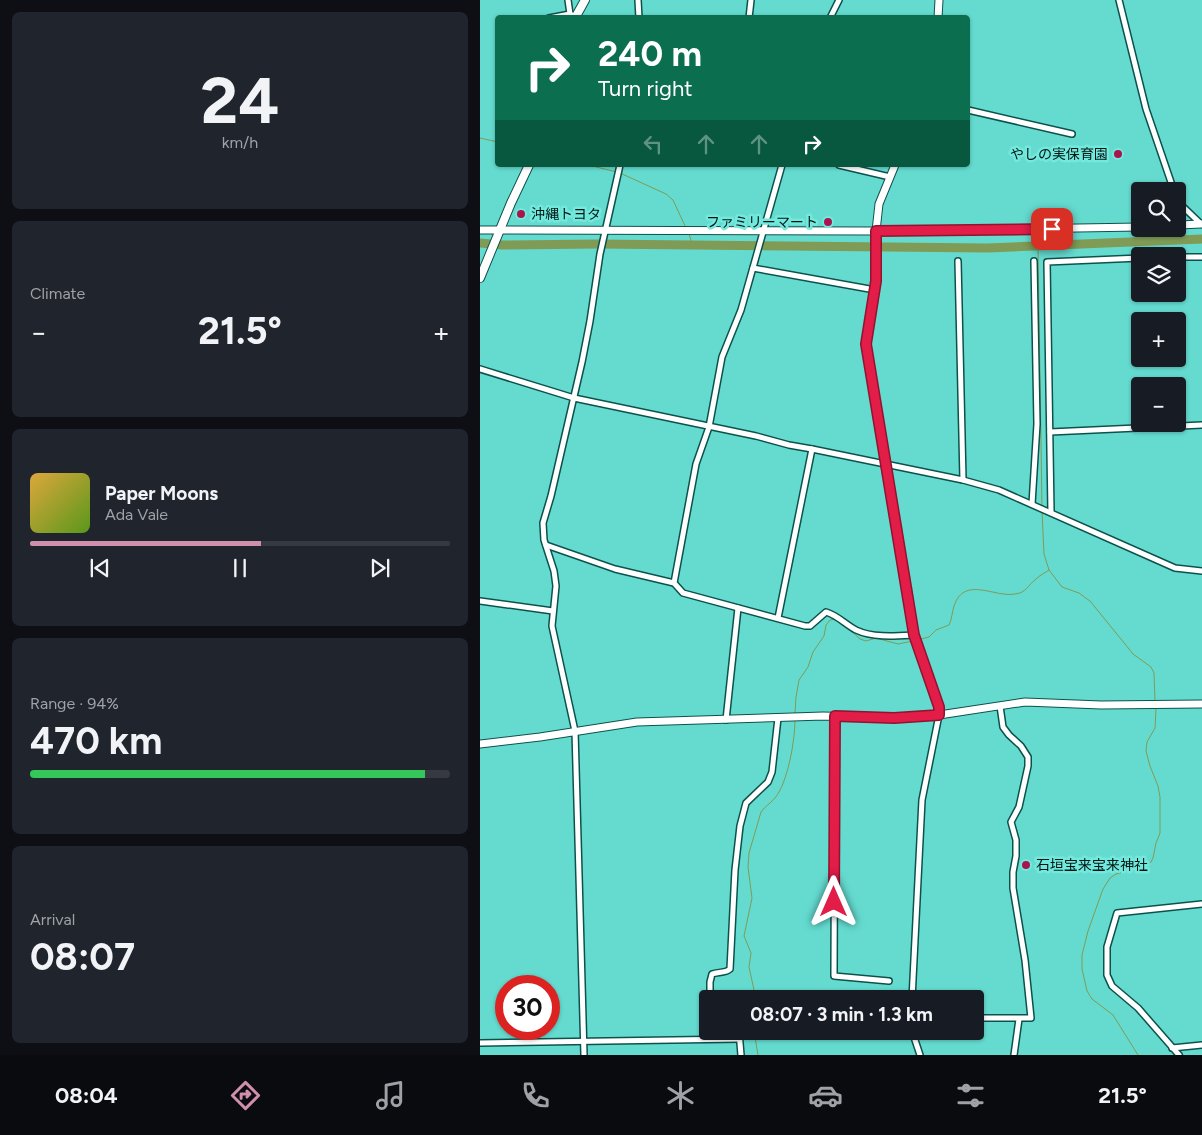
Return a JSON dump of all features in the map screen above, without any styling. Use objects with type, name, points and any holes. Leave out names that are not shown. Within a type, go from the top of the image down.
[{"type":"main road","points":[[574,15],[584,0]]},
{"type":"main road","points":[[480,278],[528,167]]},
{"type":"street","points":[[568,0],[573,15]]},
{"type":"street","points":[[638,0],[639,15]]},
{"type":"street","points":[[749,15],[751,0]]},
{"type":"street","points":[[832,15],[839,0]]},
{"type":"street","points":[[938,15],[940,0]]},
{"type":"street","points":[[1119,0],[1146,109],[1171,182]]},
{"type":"street","points":[[970,110],[1072,134]]},
{"type":"street","points":[[674,583],[696,464],[709,427],[722,357],[741,310],[758,256],[781,167]]},
{"type":"street","points":[[848,167],[890,177]]},
{"type":"street","points":[[894,167],[879,204],[876,234],[876,281],[866,344],[914,635],[939,707],[922,800],[912,990]]},
{"type":"street","points":[[584,1055],[575,731],[552,626],[556,593],[554,571],[543,534],[543,523],[574,398],[590,322],[600,254],[619,170]]},
{"type":"street","points":[[1186,210],[1201,224]]},
{"type":"street","points":[[1186,225],[1201,224]]},
{"type":"street","points":[[480,230],[498,234],[876,234],[1131,227]]},
{"type":"street","points":[[1186,258],[1202,257]]},
{"type":"street","points":[[1051,512],[1048,262],[1131,258]]},
{"type":"street","points":[[958,261],[963,480]]},
{"type":"street","points":[[1032,504],[1037,424],[1034,261]]},
{"type":"street","points":[[753,268],[875,290]]},
{"type":"street","points":[[480,369],[574,398],[756,436],[789,445],[963,480],[999,490],[1175,568],[1202,572]]},
{"type":"street","points":[[1050,432],[1202,425]]},
{"type":"street","points":[[778,618],[812,449]]},
{"type":"street","points":[[546,545],[615,569],[674,583],[683,593],[805,626],[810,626],[826,612],[834,614],[856,630],[868,634],[914,635]]},
{"type":"street","points":[[480,601],[553,611]]},
{"type":"street","points":[[726,720],[738,608]]},
{"type":"street","points":[[480,744],[637,722],[835,716],[894,718],[939,715],[1025,702],[1101,705],[1202,704]]},
{"type":"street","points":[[984,1018],[1031,1018],[1025,960],[1013,888],[1016,840],[1011,822],[1019,807],[1028,766],[1028,757],[1021,746],[1009,736],[1003,726],[1000,706]]},
{"type":"street","points":[[835,716],[834,976],[889,980]]},
{"type":"street","points":[[710,990],[712,974],[727,972],[730,969],[734,888],[740,826],[746,803],[768,782],[772,772],[778,718]]},
{"type":"street","points":[[1179,1055],[1138,1008],[1112,986],[1107,975],[1107,947],[1117,914],[1202,904]]},
{"type":"street","points":[[1014,1055],[1019,1019]]},
{"type":"street","points":[[480,1043],[699,1040]]},
{"type":"street","points":[[739,1040],[741,1055]]},
{"type":"street","points":[[915,1040],[920,1055]]},
{"type":"street","points":[[1172,1048],[1202,1045]]},
{"type":"waterway","points":[[480,138],[495,141]]},
{"type":"waterway","points":[[596,167],[617,172]]},
{"type":"waterway","points":[[620,173],[666,194],[673,200],[686,228]]},
{"type":"waterway","points":[[689,234],[693,246]]},
{"type":"waterway","points":[[480,243],[502,245],[598,244],[988,248],[1202,239]]},
{"type":"waterway","points":[[1038,246],[1042,507]]},
{"type":"waterway","points":[[1042,511],[1044,554],[1049,570],[1062,587],[1079,593],[1090,601],[1133,654],[1151,667],[1154,673],[1155,701]]},
{"type":"waterway","points":[[917,640],[929,637],[936,630],[949,625],[954,606],[959,597],[965,592],[981,590],[1007,594],[1019,593],[1049,570]]},
{"type":"waterway","points":[[795,713],[799,680],[808,667],[813,652],[824,636],[826,625],[830,620],[836,619]]},
{"type":"waterway","points":[[848,628],[860,639],[866,641],[876,638],[898,644],[913,641]]},
{"type":"waterway","points":[[1138,1055],[1113,1015],[1092,999],[1087,991],[1082,969],[1082,955],[1088,931],[1103,889],[1110,878],[1116,874],[1151,862],[1153,858],[1160,833],[1160,797],[1146,751],[1147,742],[1155,728],[1156,708]]},
{"type":"waterway","points":[[754,990],[749,967],[751,953],[744,936],[752,898],[748,867],[749,853],[761,812],[775,798],[784,782],[794,738],[795,720]]},
{"type":"waterway","points":[[756,1040],[758,1055]]},
{"type":"place","name":"やしの実保育園","points":[[1118,154]]},
{"type":"place","name":"沖縄トヨタ","points":[[521,214]]},
{"type":"place","name":"ファミリーマート","points":[[828,222]]},
{"type":"place","name":"石垣宝来宝来神社","points":[[1026,865]]},
{"type":"route","points":[[834,902],[835,716],[894,718],[939,715],[939,707],[914,635],[866,344],[866,334],[876,281],[876,231],[1052,229]]}]
